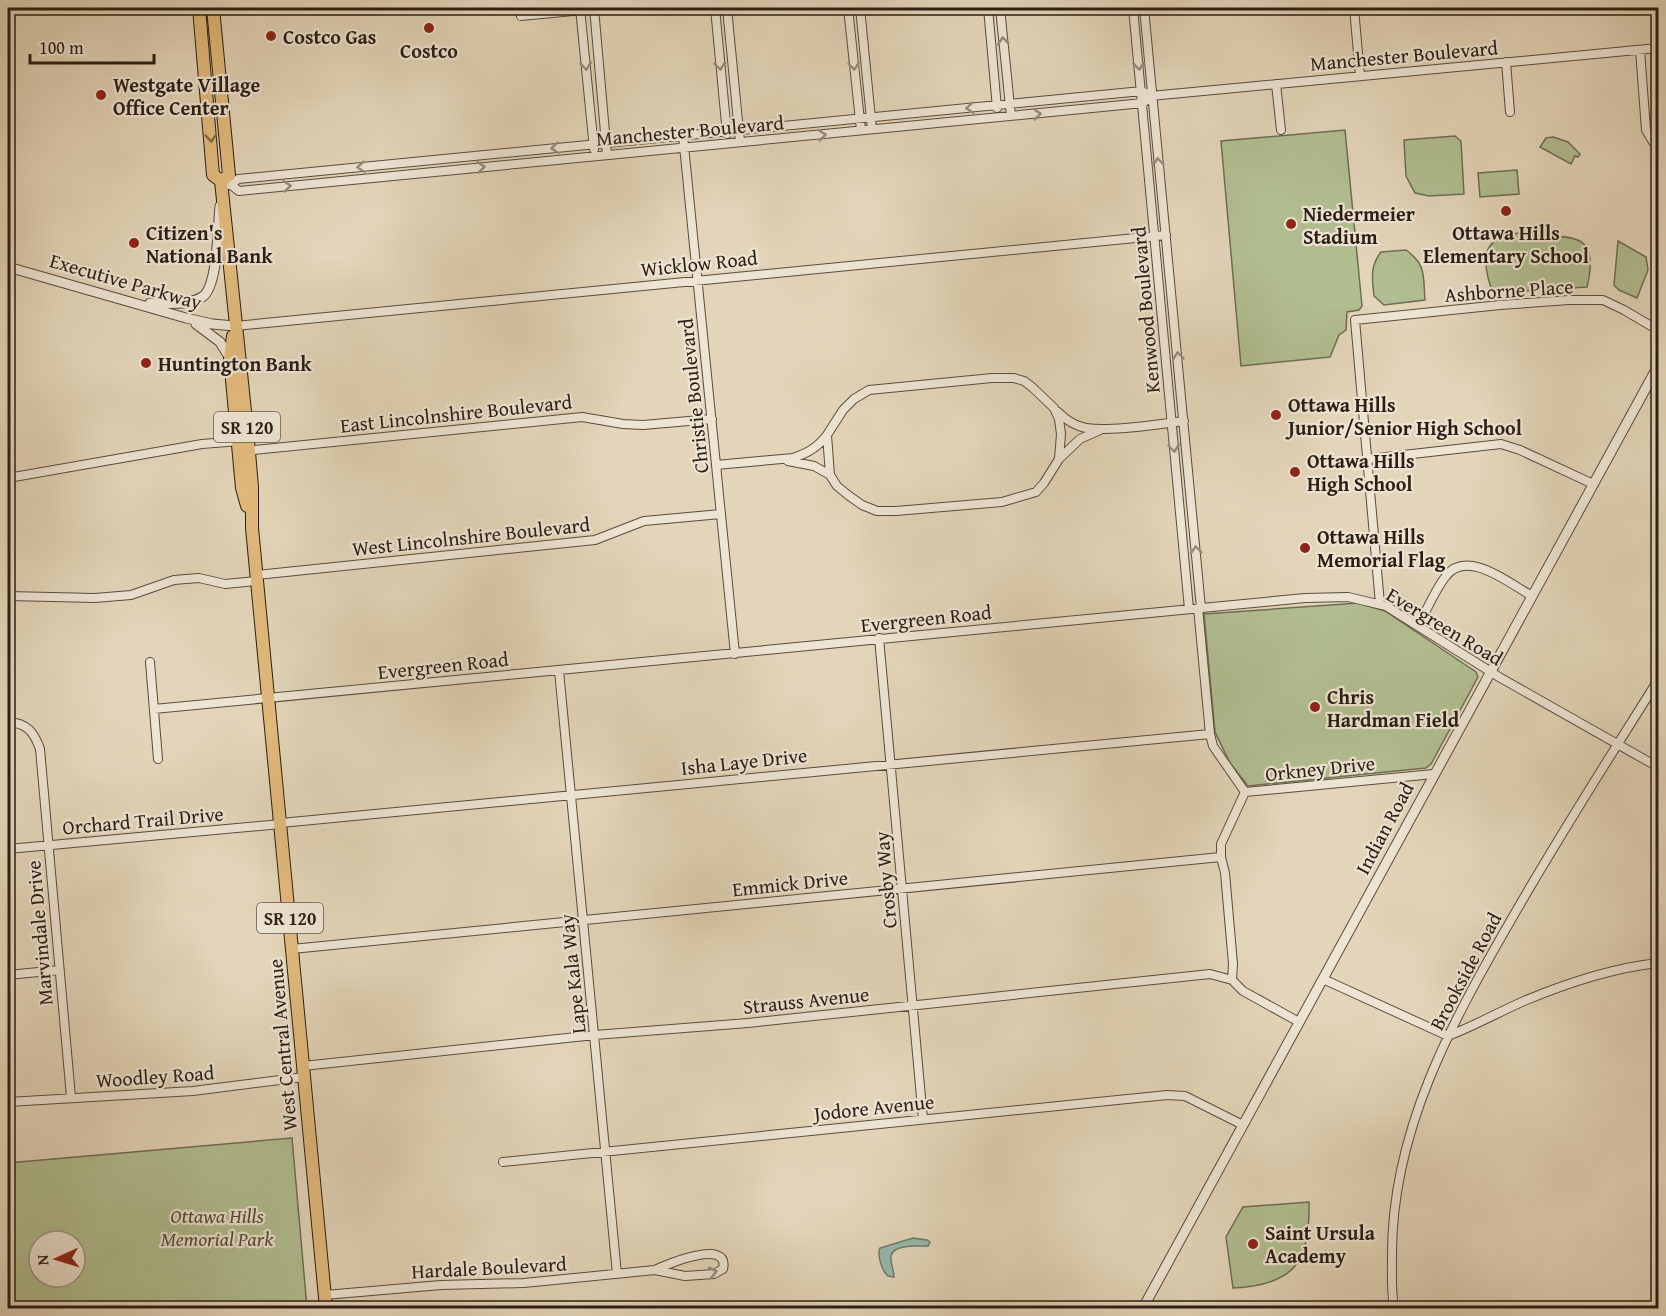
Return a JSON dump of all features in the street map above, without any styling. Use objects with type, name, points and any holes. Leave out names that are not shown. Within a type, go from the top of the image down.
[{"type":"main road","name":"West Central Avenue","points":[[199,8],[213,175],[224,184]]},
{"type":"main road","name":"West Central Avenue","points":[[213,8],[229,175],[224,184],[235,326],[240,357],[242,488],[252,528],[326,1308]]},
{"type":"main road","points":[[201,30],[208,34],[214,100],[222,103]]},
{"type":"main road","name":"West Central Avenue","points":[[235,326],[230,358],[243,446]]},
{"type":"street","points":[[521,16],[594,8],[607,155]]},
{"type":"street","points":[[715,8],[728,143]]},
{"type":"street","points":[[727,8],[740,142]]},
{"type":"street","points":[[848,8],[861,130]]},
{"type":"street","points":[[860,8],[872,129]]},
{"type":"street","points":[[988,8],[998,117]]},
{"type":"street","points":[[1000,8],[1011,116]]},
{"type":"street","name":"Kenwood Boulevard","points":[[1133,8],[1172,423],[1196,608]]},
{"type":"street","name":"Kenwood Boulevard","points":[[1144,8],[1184,421],[1196,608]]},
{"type":"street","points":[[1354,8],[1360,76]]},
{"type":"street","points":[[580,9],[595,156]]},
{"type":"street","name":"Manchester Boulevard","points":[[1152,96],[1659,48]]},
{"type":"street","points":[[1640,50],[1646,130],[1659,150]]},
{"type":"street","points":[[1506,62],[1510,112]]},
{"type":"street","points":[[1276,84],[1281,129]]},
{"type":"street","points":[[1142,91],[1152,96],[1143,103]]},
{"type":"street","name":"Manchester Boulevard","points":[[224,184],[238,179],[1142,91]]},
{"type":"street","name":"Manchester Boulevard","points":[[224,184],[239,191],[1143,103]]},
{"type":"street","name":"Christie Boulevard","points":[[683,136],[735,654]]},
{"type":"street","points":[[140,304],[192,301],[208,292],[212,284],[224,184]]},
{"type":"street","name":"Wicklow Road","points":[[235,326],[1166,235]]},
{"type":"street","name":"Executive Parkway","points":[[8,267],[186,318],[235,326]]},
{"type":"street","name":"Ashborne Place","points":[[1368,459],[1355,320],[1534,303],[1603,300],[1659,330]]},
{"type":"street","points":[[186,318],[205,329],[220,342],[230,358]]},
{"type":"street","name":"Indian Road","points":[[1143,1308],[1659,366]]},
{"type":"street","points":[[716,465],[784,460],[804,454],[819,445],[843,410],[854,399],[869,390],[992,378],[1014,378],[1024,381],[1067,420],[1088,428],[1104,429],[1184,421]]},
{"type":"street","points":[[827,435],[830,475],[837,486],[862,505],[877,511],[896,512],[1002,502],[1036,492],[1053,472],[1059,459],[1061,434],[1059,419],[1054,408]]},
{"type":"street","name":"East Lincolnshire Boulevard","points":[[8,478],[202,444],[243,446],[582,417],[643,425],[712,419]]},
{"type":"street","points":[[1059,459],[1080,439],[1104,429]]},
{"type":"street","points":[[1380,604],[1368,459],[1501,444],[1520,450],[1593,484]]},
{"type":"street","points":[[784,460],[814,466],[830,475]]},
{"type":"street","name":"West Lincolnshire Boulevard","points":[[8,596],[95,598],[131,595],[174,580],[199,578],[225,584],[257,578],[595,540],[644,521],[721,514]]},
{"type":"street","points":[[1419,625],[1445,576],[1457,566],[1467,564],[1477,566],[1532,596]]},
{"type":"street","name":"Evergreen Road","points":[[154,709],[735,654],[879,638],[1331,597],[1360,599],[1380,604],[1419,625],[1491,672],[1659,767]]},
{"type":"street","points":[[1196,608],[1213,746],[1245,792],[1221,844],[1233,964],[1232,980]]},
{"type":"street","name":"Crosby Way","points":[[879,638],[923,1119]]},
{"type":"street","points":[[150,662],[158,759]]},
{"type":"street","name":"Lape Kala Way","points":[[559,671],[617,1274]]},
{"type":"street","name":"Brookside Road","points":[[1394,1308],[1390,1280],[1391,1241],[1399,1179],[1410,1130],[1431,1070],[1475,982],[1548,855],[1659,681]]},
{"type":"street","name":"Marvindale Drive","points":[[8,722],[24,725],[32,731],[40,749],[71,1098]]},
{"type":"street","name":"Isha Laye Drive","points":[[281,824],[891,763],[1210,734]]},
{"type":"street","name":"Orkney Drive","points":[[1245,792],[1434,774]]},
{"type":"street","name":"Orchard Trail Drive","points":[[8,849],[281,824]]},
{"type":"street","name":"Emmick Drive","points":[[292,949],[1221,857]]},
{"type":"street","points":[[1323,979],[1448,1036],[1526,1000],[1594,975],[1659,963]]},
{"type":"street","points":[[8,975],[59,970]]},
{"type":"street","name":"Strauss Avenue","points":[[304,1071],[595,1035],[748,1023],[1209,974],[1232,980],[1243,991],[1299,1022]]},
{"type":"street","name":"Woodley Road","points":[[8,1102],[222,1088],[304,1071]]},
{"type":"street","name":"Jodore Avenue","points":[[503,1162],[1167,1095],[1185,1095],[1243,1125]]},
{"type":"street","name":"Hardale Boulevard","points":[[325,1295],[441,1285],[524,1283],[656,1270],[684,1258],[710,1255],[721,1256],[724,1260],[723,1269],[714,1274],[679,1276],[656,1270]]},
{"type":"green space","name":"Niedermeier Stadium","points":[[1345,130],[1362,306],[1359,310],[1347,312],[1346,330],[1339,335],[1330,357],[1241,366],[1221,141]]},
{"type":"green space","points":[[1455,136],[1461,141],[1464,194],[1429,196],[1415,193],[1406,176],[1404,140]]},
{"type":"green space","points":[[1553,137],[1568,142],[1580,154],[1578,157],[1575,156],[1571,164],[1540,147],[1546,138]]},
{"type":"green space","points":[[1517,170],[1519,194],[1480,197],[1478,173]]},
{"type":"green space","points":[[1539,231],[1540,237],[1567,237],[1583,244],[1588,250],[1590,259],[1587,287],[1493,293],[1486,263],[1487,252],[1491,244],[1509,235]]},
{"type":"green space","points":[[1618,241],[1646,257],[1648,270],[1637,298],[1619,290],[1614,285]]},
{"type":"green space","points":[[1406,250],[1421,266],[1425,300],[1384,305],[1374,296],[1372,278],[1375,262],[1381,252]]},
{"type":"green space","points":[[1358,603],[1385,611],[1476,672],[1478,677],[1431,764],[1426,768],[1248,786],[1230,763],[1215,732],[1204,614]]},
{"type":"green space","name":"Ottawa Hills Memorial Park","points":[[292,1138],[307,1308],[8,1308],[8,1163]]},
{"type":"green space","points":[[1309,1202],[1306,1240],[1295,1266],[1272,1282],[1233,1288],[1226,1237],[1243,1207]]},
{"type":"shaded area","points":[[913,1238],[930,1242],[928,1246],[906,1246],[896,1249],[891,1256],[894,1277],[888,1276],[881,1263],[880,1248]]},
{"type":"place","name":"Costco","points":[[429,28]]},
{"type":"place","name":"Costco Gas","points":[[271,36]]},
{"type":"place","name":"Westgate Village Office Center","points":[[101,95]]},
{"type":"place","name":"Ottawa Hills Elementary School","points":[[1506,211]]},
{"type":"place","name":"Niedermeier Stadium","points":[[1291,224]]},
{"type":"place","name":"Citizen's National Bank","points":[[134,243]]},
{"type":"place","name":"Huntington Bank","points":[[146,363]]},
{"type":"place","name":"Ottawa Hills Junior/Senior High School","points":[[1276,415]]},
{"type":"place","name":"Ottawa Hills High School","points":[[1295,472]]},
{"type":"place","name":"Ottawa Hills Memorial Flag","points":[[1305,548]]},
{"type":"place","name":"Chris Hardman Field","points":[[1315,707]]},
{"type":"place","name":"Saint Ursula Academy","points":[[1253,1244]]}]
